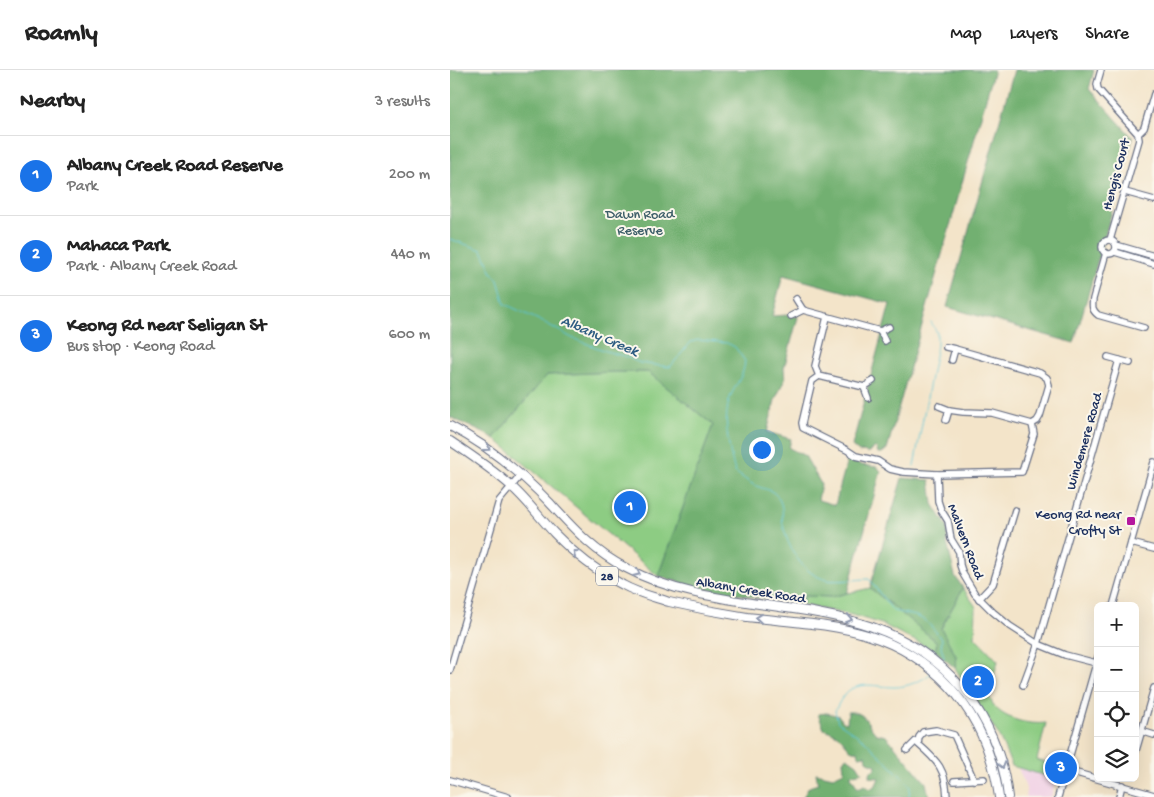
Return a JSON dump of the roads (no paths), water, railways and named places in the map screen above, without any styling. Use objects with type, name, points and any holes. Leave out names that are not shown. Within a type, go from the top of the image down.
[{"type":"main road","name":"Albany Creek Road","points":[[450,426],[486,447],[521,475],[581,537],[611,560],[627,569],[670,586],[695,593],[749,603],[823,613],[852,620],[898,637],[934,660],[964,704],[984,739],[991,759],[999,797]]},
{"type":"main road","name":"Albany Creek Road","points":[[450,442],[489,467],[512,486],[555,535],[574,552],[590,565],[625,586],[656,598],[696,609],[833,626],[864,633],[902,649],[944,675],[969,696],[992,735],[1004,770],[1008,797]]},
{"type":"main road","points":[[984,739],[992,735]]},
{"type":"street","name":"Hengis Court","points":[[1101,70],[1097,84],[1098,89],[1138,134],[1138,145],[1110,240]]},
{"type":"street","points":[[1138,134],[1144,128],[1154,94]]},
{"type":"street","points":[[1124,192],[1154,200]]},
{"type":"street","points":[[1106,254],[1102,248],[1103,244],[1110,240],[1116,245],[1154,256]]},
{"type":"street","points":[[1115,252],[1116,245]]},
{"type":"street","points":[[1106,254],[1115,252],[1154,264]]},
{"type":"street","points":[[1106,254],[1092,299],[1094,311],[1098,315],[1144,328]]},
{"type":"street","points":[[796,299],[802,310]]},
{"type":"street","points":[[791,316],[802,310],[880,332],[885,341]]},
{"type":"street","points":[[819,376],[815,366],[827,317]]},
{"type":"street","points":[[880,332],[889,326]]},
{"type":"street","points":[[940,406],[949,410],[963,412],[992,413],[1032,424],[1040,416],[1049,385],[1044,374],[946,347]]},
{"type":"street","points":[[952,360],[955,349]]},
{"type":"street","points":[[1108,357],[1130,363]]},
{"type":"street","name":"Windemere Road","points":[[1022,685],[1038,644],[1119,360]]},
{"type":"street","points":[[873,381],[864,387],[819,376],[812,381],[802,423],[803,428],[847,450],[851,454],[878,461],[890,470],[937,474],[1022,472],[1034,434],[1032,424]]},
{"type":"street","points":[[864,387],[868,398]]},
{"type":"street","points":[[946,420],[949,410]]},
{"type":"street","points":[[1114,602],[1154,462]]},
{"type":"street","name":"Malvern Road","points":[[937,474],[938,500],[941,510],[948,521],[951,539],[958,552],[963,574],[979,599],[1010,626],[1038,644],[1065,655],[1094,660]]},
{"type":"street","points":[[450,670],[499,501],[521,475]]},
{"type":"street","points":[[979,599],[993,584],[1015,510]]},
{"type":"street","points":[[1131,542],[1154,549]]},
{"type":"street","points":[[1058,797],[1094,671]]},
{"type":"street","points":[[1139,741],[1154,688]]},
{"type":"street","points":[[907,750],[918,740],[923,732],[928,730],[936,730],[954,735],[974,780]]},
{"type":"street","points":[[1142,731],[1154,735]]},
{"type":"street","points":[[918,740],[918,744],[937,761],[946,780],[947,797]]},
{"type":"street","points":[[1066,770],[1125,784],[1154,795]]},
{"type":"street","points":[[954,781],[984,779]]},
{"type":"street","points":[[450,780],[508,797]]},
{"type":"street","points":[[1119,797],[1125,784]]},
{"type":"waterway","name":"Albany Creek","points":[[450,239],[482,250],[492,273],[498,280],[505,304],[572,338],[606,351],[640,363],[670,367],[691,342],[698,340],[727,343],[735,347],[745,361],[742,374],[732,393],[727,412],[727,432],[735,472],[754,485],[770,490],[777,496],[781,504],[785,534],[803,566],[818,577],[827,580],[869,579],[893,611],[917,616],[936,631],[942,639],[941,647],[944,657],[941,663]]},
{"type":"waterway","points":[[914,466],[937,345],[937,333],[931,322]]},
{"type":"waterway","name":"Albany Creek","points":[[909,797],[910,787],[906,781],[864,740],[838,722],[835,711],[844,695],[859,686],[904,686],[919,681],[931,673]]},
{"type":"place","name":"Albany Creek Road Reserve","points":[[630,507]]},
{"type":"place","name":"Keong Rd near Crofty St","points":[[1131,521]]},
{"type":"place","name":"Mahaca Park","points":[[978,682]]},
{"type":"place","name":"Keong Rd near Seligan St","points":[[1061,768]]},
{"type":"park label","name":"Dawn Road Reserve","points":[[640,222]]}]
